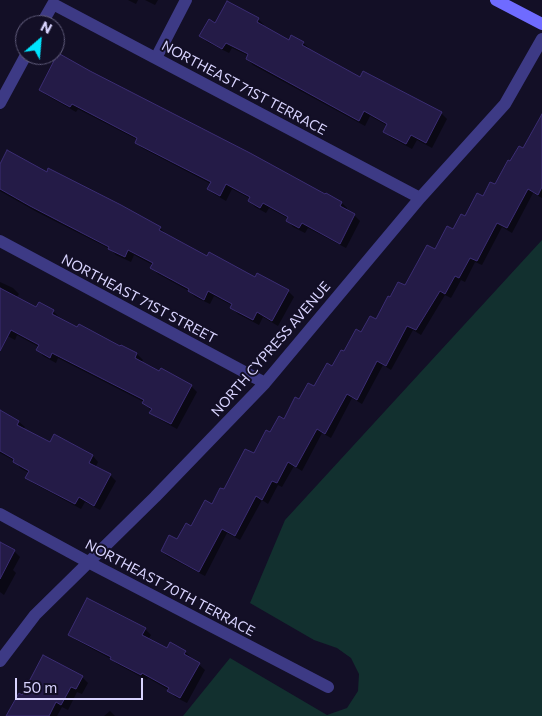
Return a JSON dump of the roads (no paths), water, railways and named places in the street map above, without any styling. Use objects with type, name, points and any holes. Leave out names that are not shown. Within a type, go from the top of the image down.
[{"type":"main road","points":[[496,0],[542,24]]},
{"type":"street","points":[[156,58],[186,0]]},
{"type":"street","name":"NORTHEAST 71ST TERRACE","points":[[47,15],[53,4],[420,198]]},
{"type":"street","name":"NORTH CYPRESS AVENUE","points":[[0,661],[35,615],[155,497],[265,383],[420,198],[505,104],[542,39]]},
{"type":"street","points":[[0,104],[21,65]]},
{"type":"street","name":"NORTHEAST 71ST STREET","points":[[0,241],[265,383]]},
{"type":"street","name":"NORTHEAST 70TH TERRACE","points":[[0,514],[328,687]]}]
